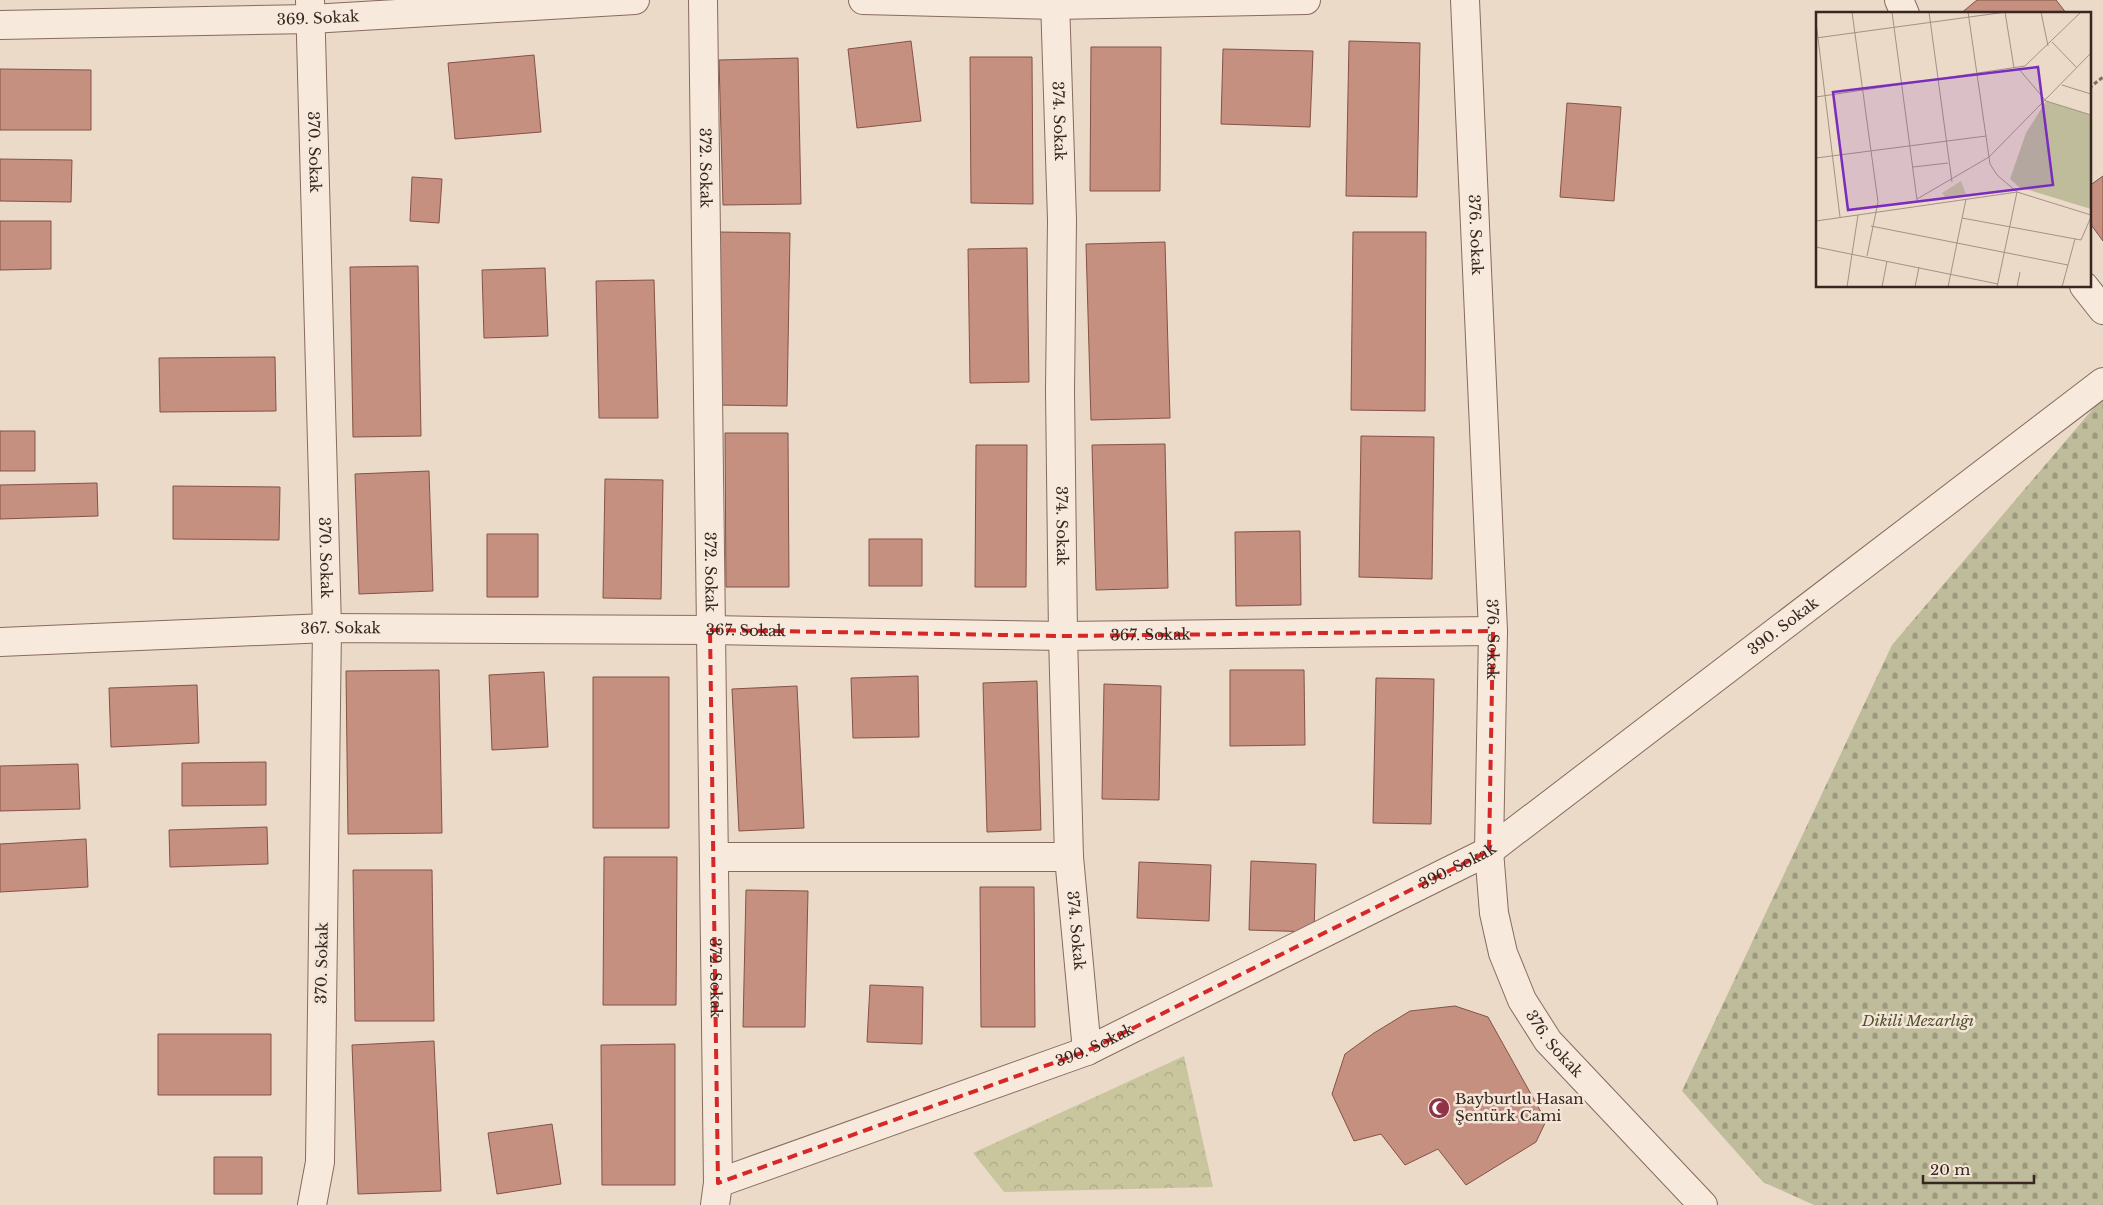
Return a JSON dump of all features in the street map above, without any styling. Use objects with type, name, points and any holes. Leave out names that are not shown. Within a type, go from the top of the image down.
[{"type":"street","name":"369. Sokak","points":[[0,24],[310,10],[634,0]]},
{"type":"street","name":"372. Sokak","points":[[703,0],[714,857],[716,1194]]},
{"type":"street","points":[[863,0],[1055,2],[1306,0]]},
{"type":"street","name":"376. Sokak","points":[[1465,0],[1493,631],[1490,850],[1494,913],[1503,953],[1522,1000],[1548,1041],[1702,1205]]},
{"type":"street","points":[[1899,0],[1904,12]]},
{"type":"street","name":"374. Sokak","points":[[1055,2],[1062,220],[1060,391],[1063,636],[1069,857],[1087,1051]]},
{"type":"street","name":"370. Sokak","points":[[310,10],[327,628],[320,1162],[312,1205]]},
{"type":"street","points":[[2086,288],[2103,310]]},
{"type":"street","name":"390. Sokak","points":[[716,1194],[1087,1051],[1490,850],[2103,382]]},
{"type":"street","name":"367. Sokak","points":[[0,642],[327,628],[710,630],[1063,636],[1493,631]]},
{"type":"street","points":[[714,857],[1069,857]]},
{"type":"path","points":[[2090,87],[2103,77]]},
{"type":"highlighted area","points":[[710,630],[1063,636],[1493,631],[1489,851],[1087,1051],[718,1183]]},
{"type":"green space","name":"Dikili Mezarlığı","points":[[2103,397],[2103,1205],[1814,1205],[1763,1182],[1682,1091],[1892,645]]},
{"type":"green space","points":[[1184,1056],[1213,1187],[1004,1192],[973,1153]]},
{"type":"building","points":[[1977,0],[2056,0],[2065,12],[1962,12]]},
{"type":"building","points":[[911,41],[921,121],[857,128],[848,49]]},
{"type":"building","points":[[1349,41],[1420,43],[1417,197],[1346,196]]},
{"type":"building","points":[[1091,47],[1161,47],[1160,191],[1090,191]]},
{"type":"building","points":[[1223,49],[1313,51],[1310,127],[1221,124]]},
{"type":"building","points":[[534,55],[541,132],[455,139],[448,63]]},
{"type":"building","points":[[970,57],[1032,57],[1033,204],[971,203]]},
{"type":"building","points":[[798,58],[801,204],[723,205],[719,60]]},
{"type":"building","points":[[0,69],[91,70],[91,130],[0,130]]},
{"type":"building","points":[[1567,103],[1621,107],[1614,201],[1560,197]]},
{"type":"building","points":[[0,159],[72,160],[71,202],[0,201]]},
{"type":"building","points":[[2103,176],[2103,241],[2090,223],[2090,185]]},
{"type":"building","points":[[412,177],[442,179],[439,223],[410,221]]},
{"type":"building","points":[[0,221],[51,221],[51,269],[0,270]]},
{"type":"building","points":[[718,232],[790,233],[787,406],[715,405]]},
{"type":"building","points":[[1353,232],[1426,232],[1425,411],[1351,410]]},
{"type":"building","points":[[1165,242],[1170,418],[1091,420],[1086,244]]},
{"type":"building","points":[[1027,248],[1029,382],[970,383],[968,249]]},
{"type":"building","points":[[418,266],[421,436],[353,437],[350,267]]},
{"type":"building","points":[[545,268],[548,336],[484,338],[482,270]]},
{"type":"building","points":[[654,280],[658,418],[599,418],[596,281]]},
{"type":"building","points":[[275,357],[276,411],[160,412],[159,358]]},
{"type":"building","points":[[0,431],[35,431],[35,471],[0,471]]},
{"type":"building","points":[[725,433],[788,433],[789,587],[726,587]]},
{"type":"building","points":[[1361,436],[1434,437],[1432,579],[1359,577]]},
{"type":"building","points":[[1165,444],[1168,588],[1096,590],[1092,445]]},
{"type":"building","points":[[976,445],[1027,445],[1026,587],[975,587]]},
{"type":"building","points":[[429,471],[433,591],[359,594],[355,474]]},
{"type":"building","points":[[605,479],[663,480],[661,599],[603,598]]},
{"type":"building","points":[[97,483],[98,516],[0,519],[0,485]]},
{"type":"building","points":[[173,486],[280,487],[279,540],[173,539]]},
{"type":"building","points":[[1300,531],[1301,605],[1236,606],[1235,532]]},
{"type":"building","points":[[487,534],[538,534],[538,597],[487,597]]},
{"type":"building","points":[[869,539],[922,539],[922,586],[869,586]]},
{"type":"building","points":[[439,670],[442,833],[348,834],[346,671]]},
{"type":"building","points":[[1230,670],[1304,670],[1305,745],[1230,746]]},
{"type":"building","points":[[544,672],[548,747],[492,750],[489,675]]},
{"type":"building","points":[[918,676],[919,737],[853,738],[851,678]]},
{"type":"building","points":[[593,677],[669,677],[669,828],[593,828]]},
{"type":"building","points":[[1376,678],[1434,679],[1431,824],[1373,823]]},
{"type":"building","points":[[1037,681],[1041,830],[987,832],[983,683]]},
{"type":"building","points":[[1104,684],[1161,686],[1159,800],[1102,799]]},
{"type":"building","points":[[197,685],[199,743],[111,747],[109,688]]},
{"type":"building","points":[[797,686],[804,828],[739,831],[732,689]]},
{"type":"building","points":[[266,762],[266,805],[182,806],[182,763]]},
{"type":"building","points":[[78,764],[80,809],[0,811],[0,766]]},
{"type":"building","points":[[267,827],[268,864],[170,867],[169,830]]},
{"type":"building","points":[[86,839],[88,887],[0,892],[0,844]]},
{"type":"building","points":[[604,857],[677,857],[676,1005],[603,1005]]},
{"type":"building","points":[[1251,861],[1316,864],[1314,932],[1249,930]]},
{"type":"building","points":[[1139,862],[1211,865],[1209,921],[1137,918]]},
{"type":"building","points":[[353,870],[432,870],[434,1021],[355,1021]]},
{"type":"building","points":[[980,887],[1034,887],[1035,1027],[981,1027]]},
{"type":"building","points":[[746,890],[808,891],[805,1027],[743,1027]]},
{"type":"building","points":[[870,985],[923,987],[922,1044],[867,1042]]},
{"type":"building","name":"Bayburtlu Hasan Şentürk Cami","points":[[1455,1006],[1488,1017],[1546,1121],[1536,1142],[1466,1185],[1438,1149],[1405,1165],[1381,1134],[1354,1141],[1332,1094],[1345,1054],[1374,1033],[1410,1011]]},
{"type":"building","points":[[158,1034],[271,1034],[271,1095],[158,1095]]},
{"type":"building","points":[[434,1041],[441,1191],[358,1194],[352,1045]]},
{"type":"building","points":[[675,1044],[675,1185],[602,1185],[601,1045]]},
{"type":"building","points":[[552,1124],[561,1184],[497,1194],[488,1133]]},
{"type":"building","points":[[214,1157],[262,1157],[262,1194],[214,1194]]},
{"type":"place","name":"Bayburtlu Hasan Şentürk Cami","points":[[1439,1108]]}]
